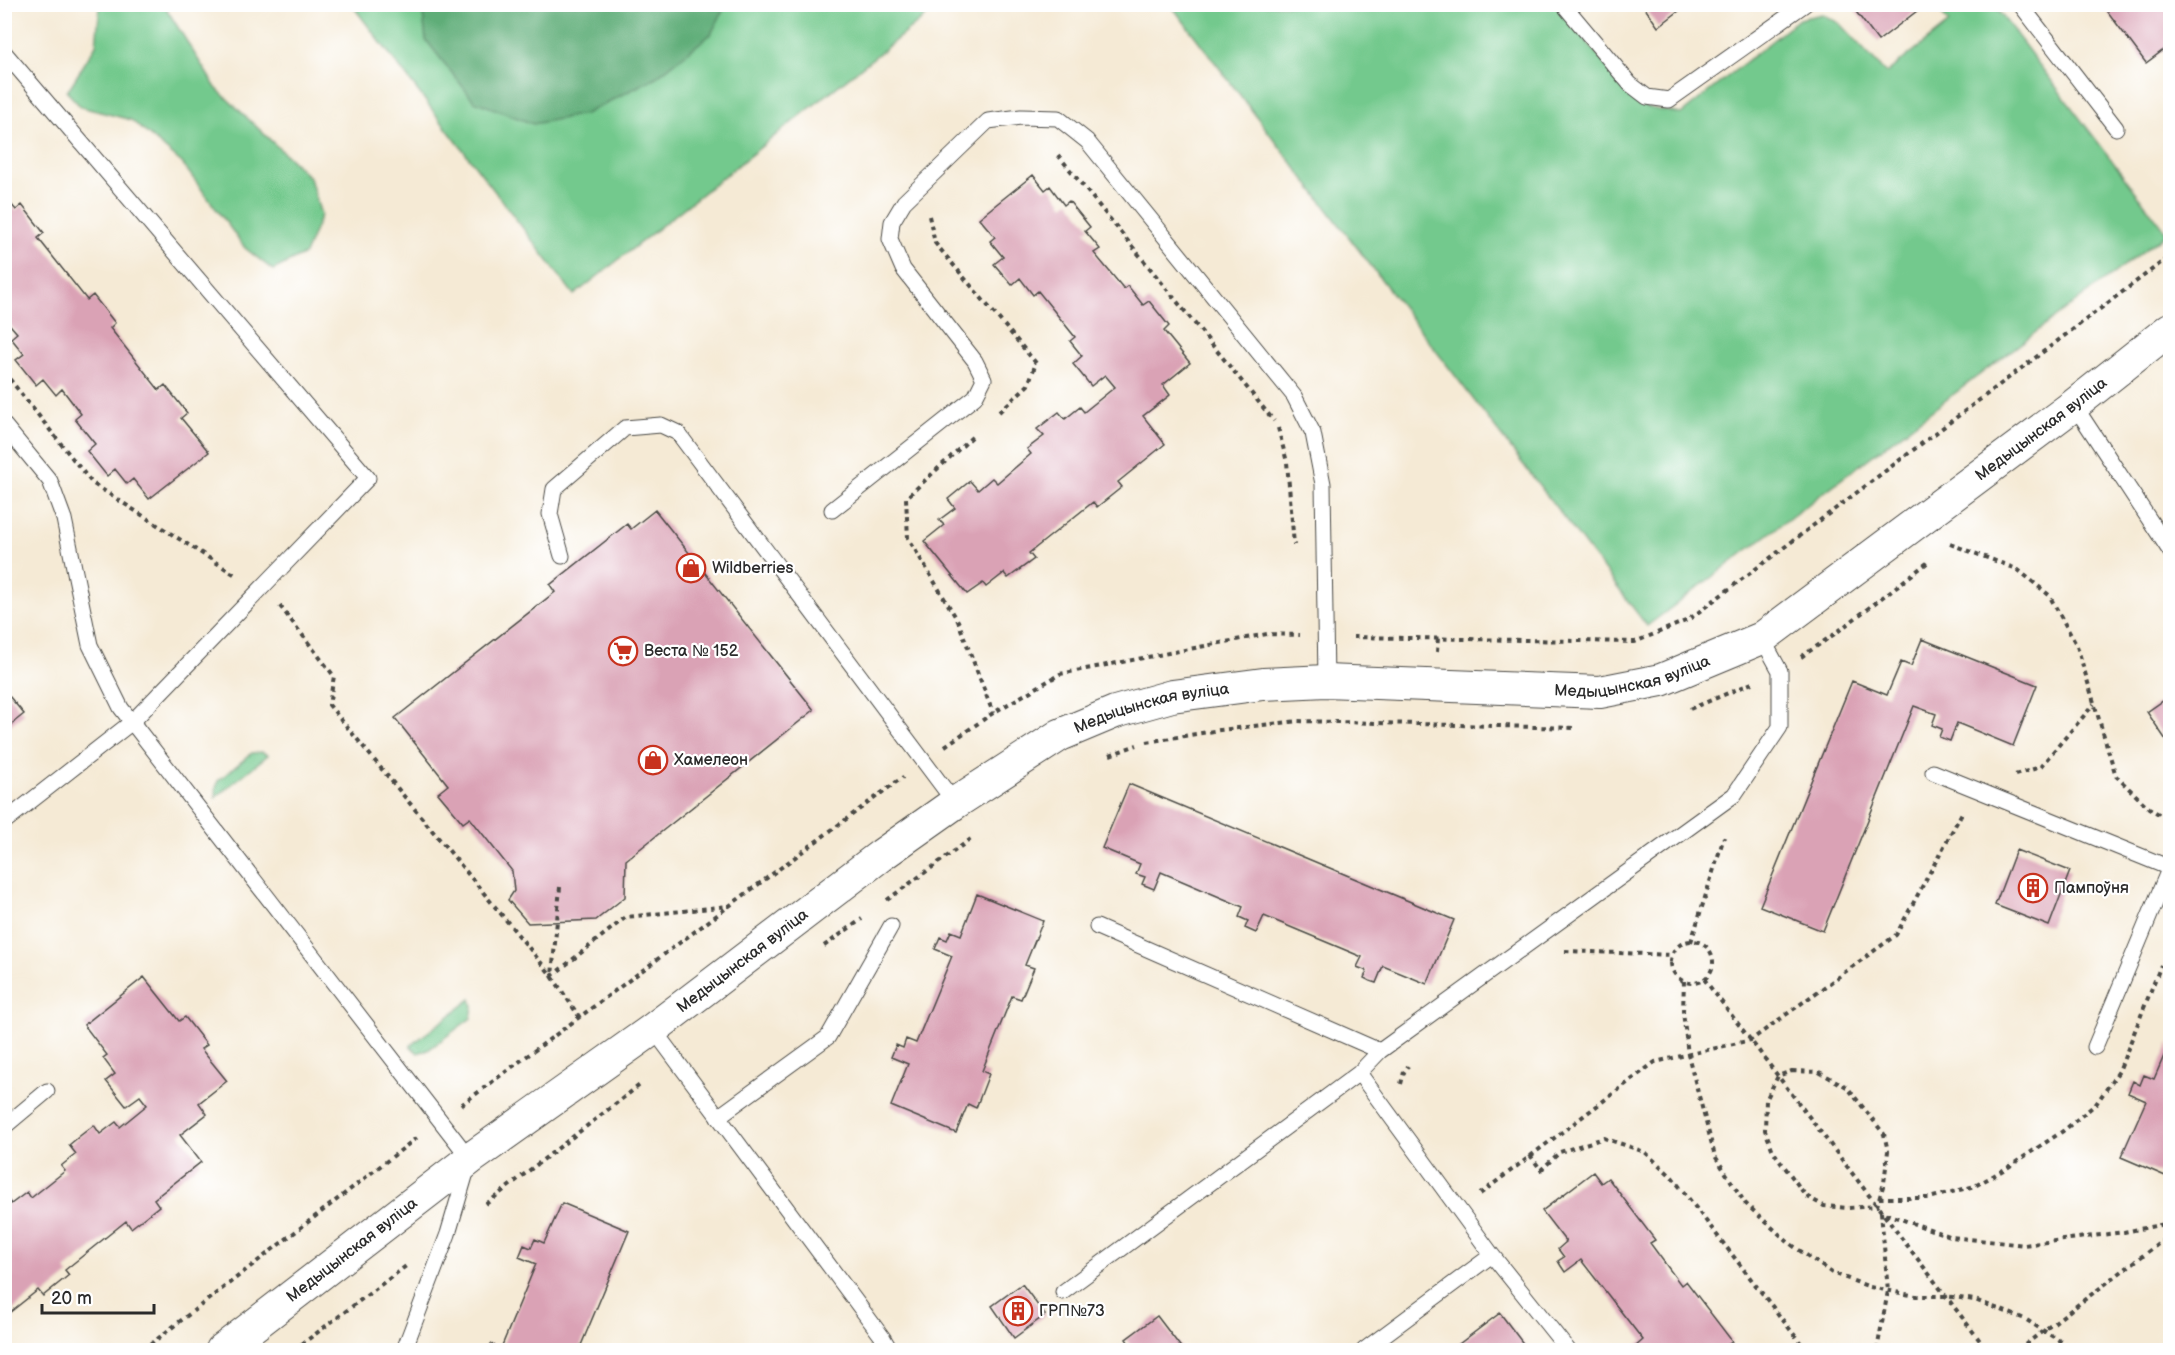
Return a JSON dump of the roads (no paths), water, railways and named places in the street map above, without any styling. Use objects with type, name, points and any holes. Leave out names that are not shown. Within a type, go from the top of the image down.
[{"type":"street","name":"Медыцынская вуліца","points":[[222,1350],[470,1159],[653,1029],[880,856],[1060,735],[1115,712],[1172,696],[1263,684],[1326,681],[1600,692],[1661,680],[1762,638],[2074,405],[2170,329]]},
{"type":"lane","points":[[1563,4],[1630,84],[1647,97],[1669,100],[1805,4]]},
{"type":"lane","points":[[2020,4],[2115,128]]},
{"type":"lane","points":[[4,52],[368,478],[132,722],[4,822]]},
{"type":"lane","points":[[832,510],[975,397],[984,379],[975,361],[903,269],[890,239],[892,222],[904,202],[988,121],[1021,117],[1058,118],[1087,141],[1294,396],[1313,433],[1323,484],[1326,681]]},
{"type":"lane","points":[[2074,405],[2170,551]]},
{"type":"lane","points":[[4,424],[50,481],[64,519],[90,645],[121,708],[470,1159],[448,1234],[404,1350]]},
{"type":"lane","points":[[562,556],[550,514],[554,489],[625,428],[661,425],[678,433],[955,804]]},
{"type":"lane","points":[[1063,1292],[1359,1073],[1380,1051],[1734,795],[1780,727],[1780,671],[1762,638]]},
{"type":"lane","points":[[1933,772],[2170,867],[2095,1047]]},
{"type":"lane","points":[[718,1117],[828,1037],[891,926]]},
{"type":"lane","points":[[1097,927],[1380,1051]]},
{"type":"lane","points":[[653,1029],[890,1350]]},
{"type":"lane","points":[[1359,1073],[1492,1255],[1568,1350]]},
{"type":"lane","points":[[4,1127],[47,1091]]},
{"type":"lane","points":[[1364,1350],[1492,1255]]},
{"type":"place","name":"Wildberries","points":[[691,568]]},
{"type":"place","name":"Веста № 152","points":[[623,651]]},
{"type":"place","name":"Хамелеон","points":[[653,760]]},
{"type":"place","name":"Пампоўня","points":[[2033,888]]},
{"type":"place","name":"ГРП№73","points":[[1018,1311]]}]
